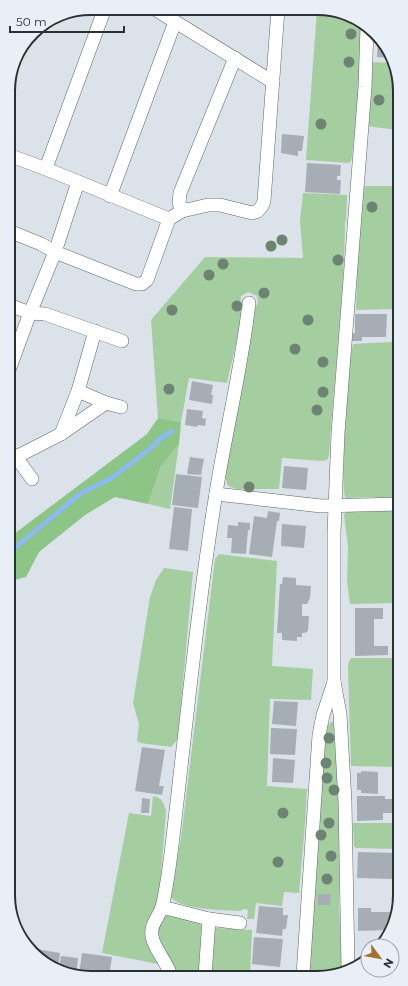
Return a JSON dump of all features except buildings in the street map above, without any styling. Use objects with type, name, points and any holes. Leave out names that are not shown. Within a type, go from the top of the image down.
[{"type":"street","points":[[46,168],[102,15]]},
{"type":"street","points":[[164,15],[273,82]]},
{"type":"street","points":[[15,233],[42,244],[55,252],[136,284],[142,284],[147,280],[169,219],[182,210],[214,205],[252,213],[258,212],[264,201],[278,15]]},
{"type":"street","points":[[110,196],[175,22]]},
{"type":"street","points":[[348,964],[345,802],[338,697],[334,682],[335,506],[339,426],[365,87],[367,34]]},
{"type":"street","points":[[182,210],[180,193],[235,58]]},
{"type":"street","points":[[15,157],[46,168],[110,196],[169,219]]},
{"type":"street","points":[[15,354],[55,252],[78,182]]},
{"type":"street","points":[[168,971],[165,960],[152,936],[153,926],[162,907],[174,831],[190,678],[216,494],[249,303]]},
{"type":"street","points":[[15,307],[30,313],[45,314],[122,341]]},
{"type":"street","points":[[61,434],[78,391],[94,331]]},
{"type":"street","points":[[78,391],[106,404],[121,407]]},
{"type":"street","points":[[15,453],[61,434],[106,404]]},
{"type":"street","points":[[15,457],[32,479]]},
{"type":"street","points":[[216,494],[321,506],[393,504]]},
{"type":"street","points":[[303,971],[319,734],[323,715],[334,682]]},
{"type":"street","points":[[162,907],[209,919],[240,923]]},
{"type":"street","points":[[205,971],[209,919]]},
{"type":"green space","points":[[317,15],[332,16],[351,23],[361,29],[358,104],[352,156],[349,163],[306,160]]},
{"type":"green space","points":[[372,62],[387,63],[393,91],[393,129],[367,126]]},
{"type":"green space","points":[[363,186],[393,186],[393,309],[356,310],[358,244]]},
{"type":"green space","points":[[303,193],[347,195],[341,310],[329,456],[327,460],[322,461],[282,458],[279,489],[237,489],[230,487],[227,484],[225,474],[253,316],[258,301],[257,296],[248,292],[241,296],[240,324],[227,383],[189,378],[181,422],[158,418],[151,320],[205,257],[303,258],[300,221]]},
{"type":"green space","points":[[392,342],[393,499],[371,497],[346,498],[344,491],[346,409],[350,359],[353,344]]},
{"type":"green space","points":[[158,418],[181,422],[179,444],[161,466],[148,504],[115,497],[85,515],[39,552],[26,577],[15,580],[15,533],[147,434]]},
{"type":"green space","points":[[179,444],[170,509],[148,504],[161,466]]},
{"type":"green space","points":[[393,508],[393,603],[350,604],[347,581],[348,547],[344,515],[347,511]]},
{"type":"green space","points":[[219,554],[277,561],[272,666],[313,669],[311,700],[270,699],[267,786],[307,789],[299,893],[284,892],[282,906],[256,903],[254,919],[247,919],[248,911],[246,909],[240,911],[213,910],[191,907],[175,901],[170,896],[181,838],[215,559]]},
{"type":"green space","points":[[164,568],[193,572],[178,736],[177,740],[171,747],[140,743],[137,741],[139,724],[133,703],[150,597],[156,580]]},
{"type":"green space","points":[[351,658],[393,658],[393,767],[351,766],[349,661]]},
{"type":"green space","points":[[332,721],[335,726],[339,803],[339,901],[342,966],[327,970],[308,971],[324,745],[327,726]]},
{"type":"green space","points":[[153,796],[161,799],[166,811],[160,887],[156,907],[149,923],[163,965],[102,953],[129,813],[151,816]]},
{"type":"green space","points":[[353,823],[393,823],[393,849],[356,848],[354,846]]},
{"type":"green space","points":[[168,915],[193,919],[200,923],[203,936],[201,971],[172,971],[159,943],[157,928],[162,918]]},
{"type":"green space","points":[[215,928],[252,930],[250,971],[211,971]]},
{"type":"waterway","points":[[15,548],[81,493],[112,478],[152,447],[161,438],[172,431]]}]
